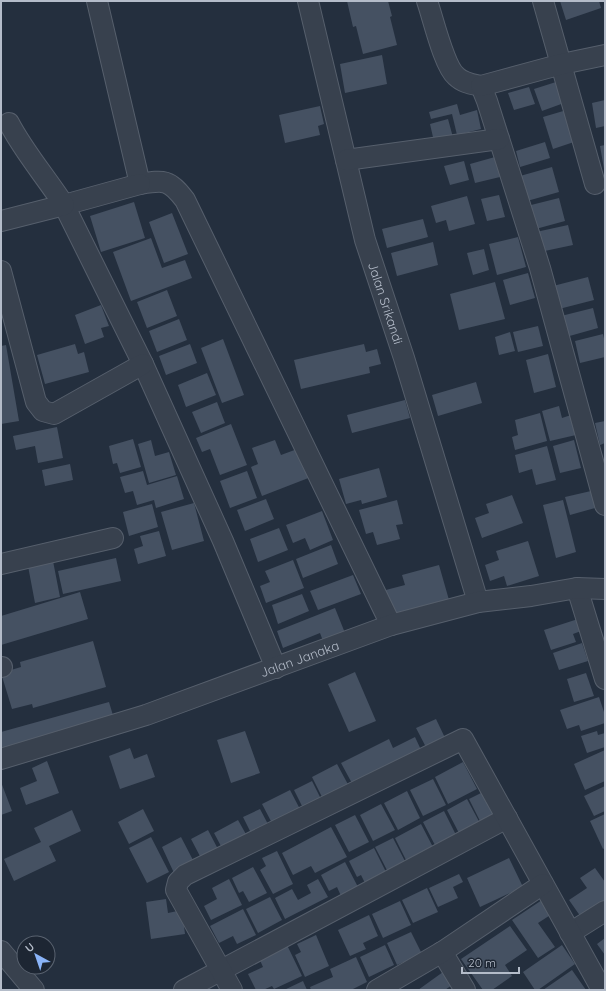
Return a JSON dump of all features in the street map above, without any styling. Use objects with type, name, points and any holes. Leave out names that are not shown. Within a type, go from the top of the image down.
[{"type":"street","points":[[97,1],[140,184]]},
{"type":"street","name":"Jalan Srikandi","points":[[308,1],[365,240],[404,358],[478,602]]},
{"type":"street","points":[[427,1],[448,66],[455,76],[466,83],[481,86],[562,64],[605,55]]},
{"type":"street","points":[[544,1],[596,184]]},
{"type":"street","points":[[481,86],[540,268],[605,505]]},
{"type":"street","points":[[9,123],[20,144],[36,164],[64,205],[143,364],[223,541],[276,668]]},
{"type":"street","points":[[346,160],[499,139]]},
{"type":"street","points":[[1,221],[140,184],[159,181],[168,183],[176,188],[185,200],[391,626]]},
{"type":"street","points":[[1,271],[36,402],[43,411],[54,414],[143,364]]},
{"type":"street","points":[[1,564],[113,538]]},
{"type":"street","points":[[577,588],[605,679]]},
{"type":"street","name":"Jalan Janaka","points":[[1,759],[146,715],[391,626],[478,602],[531,596],[577,588],[605,589]]},
{"type":"street","points":[[232,990],[176,890],[178,882],[184,875],[463,738],[602,990]]},
{"type":"street","points":[[184,990],[507,818]]},
{"type":"street","points":[[377,990],[442,952],[543,884]]},
{"type":"street","points":[[570,933],[605,911]]},
{"type":"street","points":[[1,951],[34,990]]},
{"type":"street","points":[[442,952],[465,990]]},
{"type":"building","points":[[347,1],[388,1],[392,16],[390,17],[397,45],[363,54],[356,26],[353,27]]},
{"type":"building","points":[[560,1],[599,1],[601,8],[566,20]]},
{"type":"building","points":[[382,55],[387,84],[345,93],[340,64]]},
{"type":"building","points":[[556,82],[564,103],[542,111],[534,89]]},
{"type":"building","points":[[529,87],[535,104],[514,110],[508,93]]},
{"type":"building","points":[[605,100],[605,126],[596,128],[592,103]]},
{"type":"building","points":[[457,104],[460,115],[477,110],[481,129],[457,135],[452,114],[431,119],[429,112]]},
{"type":"building","points":[[320,106],[324,124],[318,126],[320,135],[285,143],[279,115]]},
{"type":"building","points":[[570,109],[580,140],[553,149],[543,117]]},
{"type":"building","points":[[448,119],[454,141],[435,146],[430,124]]},
{"type":"building","points":[[545,142],[550,158],[520,167],[516,151]]},
{"type":"building","points":[[605,145],[605,169],[604,169],[600,146]]},
{"type":"building","points":[[495,157],[500,177],[475,183],[470,164]]},
{"type":"building","points":[[464,161],[469,180],[450,185],[444,166]]},
{"type":"building","points":[[552,167],[559,192],[527,201],[520,176]]},
{"type":"building","points":[[499,195],[505,217],[487,221],[481,199]]},
{"type":"building","points":[[467,196],[475,224],[449,231],[446,220],[436,223],[431,206]]},
{"type":"building","points":[[559,198],[565,221],[532,230],[527,206]]},
{"type":"building","points":[[134,202],[145,238],[101,252],[90,216]]},
{"type":"building","points":[[172,213],[188,254],[164,263],[149,222]]},
{"type":"building","points":[[423,219],[428,237],[387,248],[382,229]]},
{"type":"building","points":[[568,225],[573,245],[540,252],[536,232]]},
{"type":"building","points":[[518,237],[526,267],[497,275],[489,244]]},
{"type":"building","points":[[151,238],[162,268],[185,260],[192,278],[131,301],[113,252]]},
{"type":"building","points":[[433,242],[438,265],[397,276],[391,253]]},
{"type":"building","points":[[484,249],[489,270],[473,275],[467,253]]},
{"type":"building","points":[[528,273],[535,298],[510,305],[503,280]]},
{"type":"building","points":[[588,277],[594,300],[559,309],[553,286]]},
{"type":"building","points":[[495,282],[505,319],[459,330],[450,294]]},
{"type":"building","points":[[167,290],[177,316],[147,328],[137,302]]},
{"type":"building","points":[[101,305],[109,326],[101,328],[104,337],[85,344],[75,315]]},
{"type":"building","points":[[593,308],[598,328],[566,337],[561,316]]},
{"type":"building","points":[[179,319],[187,340],[157,352],[149,331]]},
{"type":"building","points":[[538,326],[543,346],[518,352],[513,332]]},
{"type":"building","points":[[510,332],[515,351],[499,355],[495,337]]},
{"type":"building","points":[[603,334],[605,343],[605,357],[580,363],[575,341]]},
{"type":"building","points":[[223,339],[244,395],[222,403],[201,348]]},
{"type":"building","points":[[75,344],[78,354],[84,352],[89,372],[45,384],[37,355]]},
{"type":"building","points":[[190,344],[197,363],[166,375],[159,356]]},
{"type":"building","points":[[364,344],[366,352],[377,349],[381,364],[369,367],[370,373],[301,389],[294,360]]},
{"type":"building","points":[[6,345],[19,421],[1,424],[1,346]]},
{"type":"building","points":[[548,354],[556,387],[534,393],[526,360]]},
{"type":"building","points":[[207,373],[216,395],[186,407],[178,385]]},
{"type":"building","points":[[476,382],[482,403],[438,416],[432,395]]},
{"type":"building","points":[[405,400],[410,418],[352,433],[347,415]]},
{"type":"building","points":[[217,402],[225,423],[201,433],[192,412]]},
{"type":"building","points":[[559,406],[562,418],[571,415],[576,435],[550,441],[542,411]]},
{"type":"building","points":[[540,413],[547,441],[515,450],[512,437],[518,435],[515,420]]},
{"type":"building","points":[[605,421],[605,443],[600,445],[595,423]]},
{"type":"building","points":[[231,424],[247,465],[220,475],[210,449],[202,452],[196,438]]},
{"type":"building","points":[[57,427],[63,458],[38,463],[35,446],[16,450],[13,436]]},
{"type":"building","points":[[133,439],[141,467],[120,473],[117,463],[113,464],[109,446]]},
{"type":"building","points":[[151,440],[155,456],[169,452],[176,475],[149,483],[138,444]]},
{"type":"building","points":[[275,440],[281,455],[300,448],[311,477],[262,496],[251,467],[258,464],[252,448]]},
{"type":"building","points":[[574,440],[581,468],[560,473],[553,446]]},
{"type":"building","points":[[547,446],[556,480],[536,485],[532,469],[519,473],[515,455]]},
{"type":"building","points":[[70,464],[73,480],[45,486],[42,470]]},
{"type":"building","points":[[379,468],[387,497],[362,504],[361,500],[346,504],[339,479]]},
{"type":"building","points":[[143,471],[147,485],[177,476],[184,499],[156,508],[154,500],[137,505],[133,491],[125,493],[120,477]]},
{"type":"building","points":[[247,471],[257,498],[230,508],[220,481]]},
{"type":"building","points":[[591,491],[595,508],[570,515],[565,497]]},
{"type":"building","points":[[512,495],[523,523],[482,538],[475,518],[489,513],[486,504]]},
{"type":"building","points":[[266,499],[274,519],[245,531],[237,510]]},
{"type":"building","points":[[397,500],[403,524],[396,525],[400,539],[377,545],[373,532],[366,534],[359,510]]},
{"type":"building","points":[[563,500],[576,552],[556,558],[543,505]]},
{"type":"building","points":[[194,503],[204,541],[172,550],[161,512]]},
{"type":"building","points":[[152,504],[158,527],[129,536],[123,512]]},
{"type":"building","points":[[322,511],[333,540],[310,550],[305,538],[293,543],[286,525]]},
{"type":"building","points":[[279,528],[288,550],[258,562],[250,539]]},
{"type":"building","points":[[159,531],[166,556],[138,564],[134,549],[143,546],[140,536]]},
{"type":"building","points":[[528,541],[539,576],[507,586],[504,576],[490,581],[485,565],[499,560],[496,551]]},
{"type":"building","points":[[331,545],[338,564],[303,578],[296,559]]},
{"type":"building","points":[[116,558],[121,581],[63,594],[58,571]]},
{"type":"building","points":[[293,560],[304,588],[266,603],[260,586],[270,582],[265,571]]},
{"type":"building","points":[[53,561],[60,597],[35,603],[28,566]]},
{"type":"building","points":[[439,565],[449,600],[389,617],[382,591],[405,585],[402,575]]},
{"type":"building","points":[[353,575],[361,594],[318,610],[310,591]]},
{"type":"building","points":[[80,592],[88,619],[1,645],[1,616]]},
{"type":"building","points":[[302,594],[309,611],[278,624],[272,605]]},
{"type":"building","points":[[335,608],[345,633],[323,641],[320,633],[283,648],[277,631]]},
{"type":"building","points":[[578,619],[581,631],[573,634],[576,642],[551,650],[544,630]]},
{"type":"building","points":[[93,641],[106,687],[33,708],[32,704],[12,709],[1,673],[21,667],[20,662]]},
{"type":"building","points":[[582,643],[588,661],[559,670],[553,653]]},
{"type":"building","points":[[355,672],[376,721],[349,732],[328,684]]},
{"type":"building","points":[[586,673],[594,696],[574,702],[567,679]]},
{"type":"building","points":[[599,697],[605,715],[605,723],[581,731],[579,725],[567,729],[560,710]]},
{"type":"building","points":[[109,702],[115,722],[1,755],[1,732]]},
{"type":"building","points":[[436,719],[447,742],[428,751],[416,728]]},
{"type":"building","points":[[245,731],[260,773],[231,783],[217,740]]},
{"type":"building","points":[[597,731],[598,735],[605,733],[605,747],[587,753],[581,736]]},
{"type":"building","points":[[415,737],[422,752],[354,787],[341,763],[389,739],[393,748]]},
{"type":"building","points":[[130,748],[134,759],[147,754],[155,777],[120,789],[109,756]]},
{"type":"building","points":[[605,750],[605,781],[585,790],[574,764]]},
{"type":"building","points":[[47,761],[59,793],[26,805],[20,788],[37,781],[32,768]]},
{"type":"building","points":[[463,762],[477,789],[448,804],[435,777]]},
{"type":"building","points":[[337,764],[351,790],[325,803],[312,777]]},
{"type":"building","points":[[433,779],[446,805],[423,816],[410,790]]},
{"type":"building","points":[[312,781],[323,803],[305,812],[294,790]]},
{"type":"building","points":[[1,782],[12,811],[1,815]]},
{"type":"building","points":[[605,786],[605,811],[594,816],[584,796]]},
{"type":"building","points":[[290,790],[302,813],[274,827],[262,804]]},
{"type":"building","points":[[407,791],[420,818],[398,830],[384,803]]},
{"type":"building","points":[[485,791],[499,819],[483,827],[469,799]]},
{"type":"building","points":[[467,799],[482,827],[461,837],[447,810]]},
{"type":"building","points":[[381,804],[395,830],[373,841],[360,815]]},
{"type":"building","points":[[143,809],[154,831],[129,844],[118,822]]},
{"type":"building","points":[[260,809],[270,828],[253,837],[243,817]]},
{"type":"building","points":[[72,810],[81,831],[49,846],[56,861],[14,881],[4,859],[41,842],[34,828]]},
{"type":"building","points":[[444,811],[458,839],[437,849],[423,822]]},
{"type":"building","points":[[605,814],[605,848],[603,849],[590,821]]},
{"type":"building","points":[[355,815],[369,842],[349,852],[335,825]]},
{"type":"building","points":[[238,820],[247,836],[222,848],[214,833]]},
{"type":"building","points":[[421,824],[435,851],[408,864],[395,838]]},
{"type":"building","points":[[331,827],[347,857],[315,873],[311,866],[293,875],[282,853]]},
{"type":"building","points":[[208,830],[220,853],[203,862],[191,839]]},
{"type":"building","points":[[151,837],[169,872],[147,883],[129,848]]},
{"type":"building","points":[[181,837],[194,862],[174,873],[162,847]]},
{"type":"building","points":[[393,838],[407,865],[389,874],[375,847]]},
{"type":"building","points":[[374,848],[387,874],[366,885],[361,875],[357,877],[349,861]]},
{"type":"building","points":[[277,851],[293,884],[273,894],[260,870],[266,866],[262,858]]},
{"type":"building","points":[[509,858],[523,887],[480,907],[467,878]]},
{"type":"building","points":[[345,862],[358,887],[341,896],[337,887],[329,891],[321,875]]},
{"type":"building","points":[[253,867],[267,893],[249,902],[243,891],[239,893],[232,878]]},
{"type":"building","points":[[595,868],[605,882],[605,904],[583,920],[569,900],[587,888],[580,878]]},
{"type":"building","points":[[459,874],[463,882],[453,887],[458,898],[438,907],[429,888]]},
{"type":"building","points":[[229,879],[242,905],[211,920],[204,906],[217,899],[212,888]]},
{"type":"building","points":[[318,879],[328,897],[285,919],[275,898],[292,889],[298,900],[311,893],[307,885]]},
{"type":"building","points":[[427,888],[438,912],[413,923],[402,900]]},
{"type":"building","points":[[270,897],[282,920],[258,933],[246,909]]},
{"type":"building","points":[[166,899],[168,913],[182,910],[185,934],[151,939],[146,902]]},
{"type":"building","points":[[542,900],[552,914],[538,923],[555,947],[538,958],[512,920]]},
{"type":"building","points":[[400,901],[411,925],[383,938],[372,914]]},
{"type":"building","points":[[243,909],[256,935],[237,944],[233,936],[219,943],[210,926]]},
{"type":"building","points":[[369,915],[378,936],[363,943],[366,949],[350,956],[338,930]]},
{"type":"building","points":[[510,926],[527,950],[505,965],[512,976],[492,990],[483,990],[461,959]]},
{"type":"building","points":[[411,932],[422,954],[397,965],[387,943]]},
{"type":"building","points":[[316,935],[329,966],[305,977],[295,955],[301,952],[297,944]]},
{"type":"building","points":[[605,938],[605,955],[597,944]]},
{"type":"building","points":[[287,945],[302,976],[274,989],[272,986],[263,990],[256,990],[248,974],[263,967],[259,958]]},
{"type":"building","points":[[385,945],[394,965],[369,977],[360,957]]},
{"type":"building","points":[[562,945],[575,964],[538,990],[535,990],[523,972]]},
{"type":"building","points":[[356,957],[367,982],[351,990],[311,990],[310,987],[333,977],[330,969]]},
{"type":"building","points":[[572,970],[586,990],[543,990]]},
{"type":"building","points":[[443,972],[452,985],[445,990],[418,990]]},
{"type":"building","points":[[303,981],[307,990],[284,990]]}]
